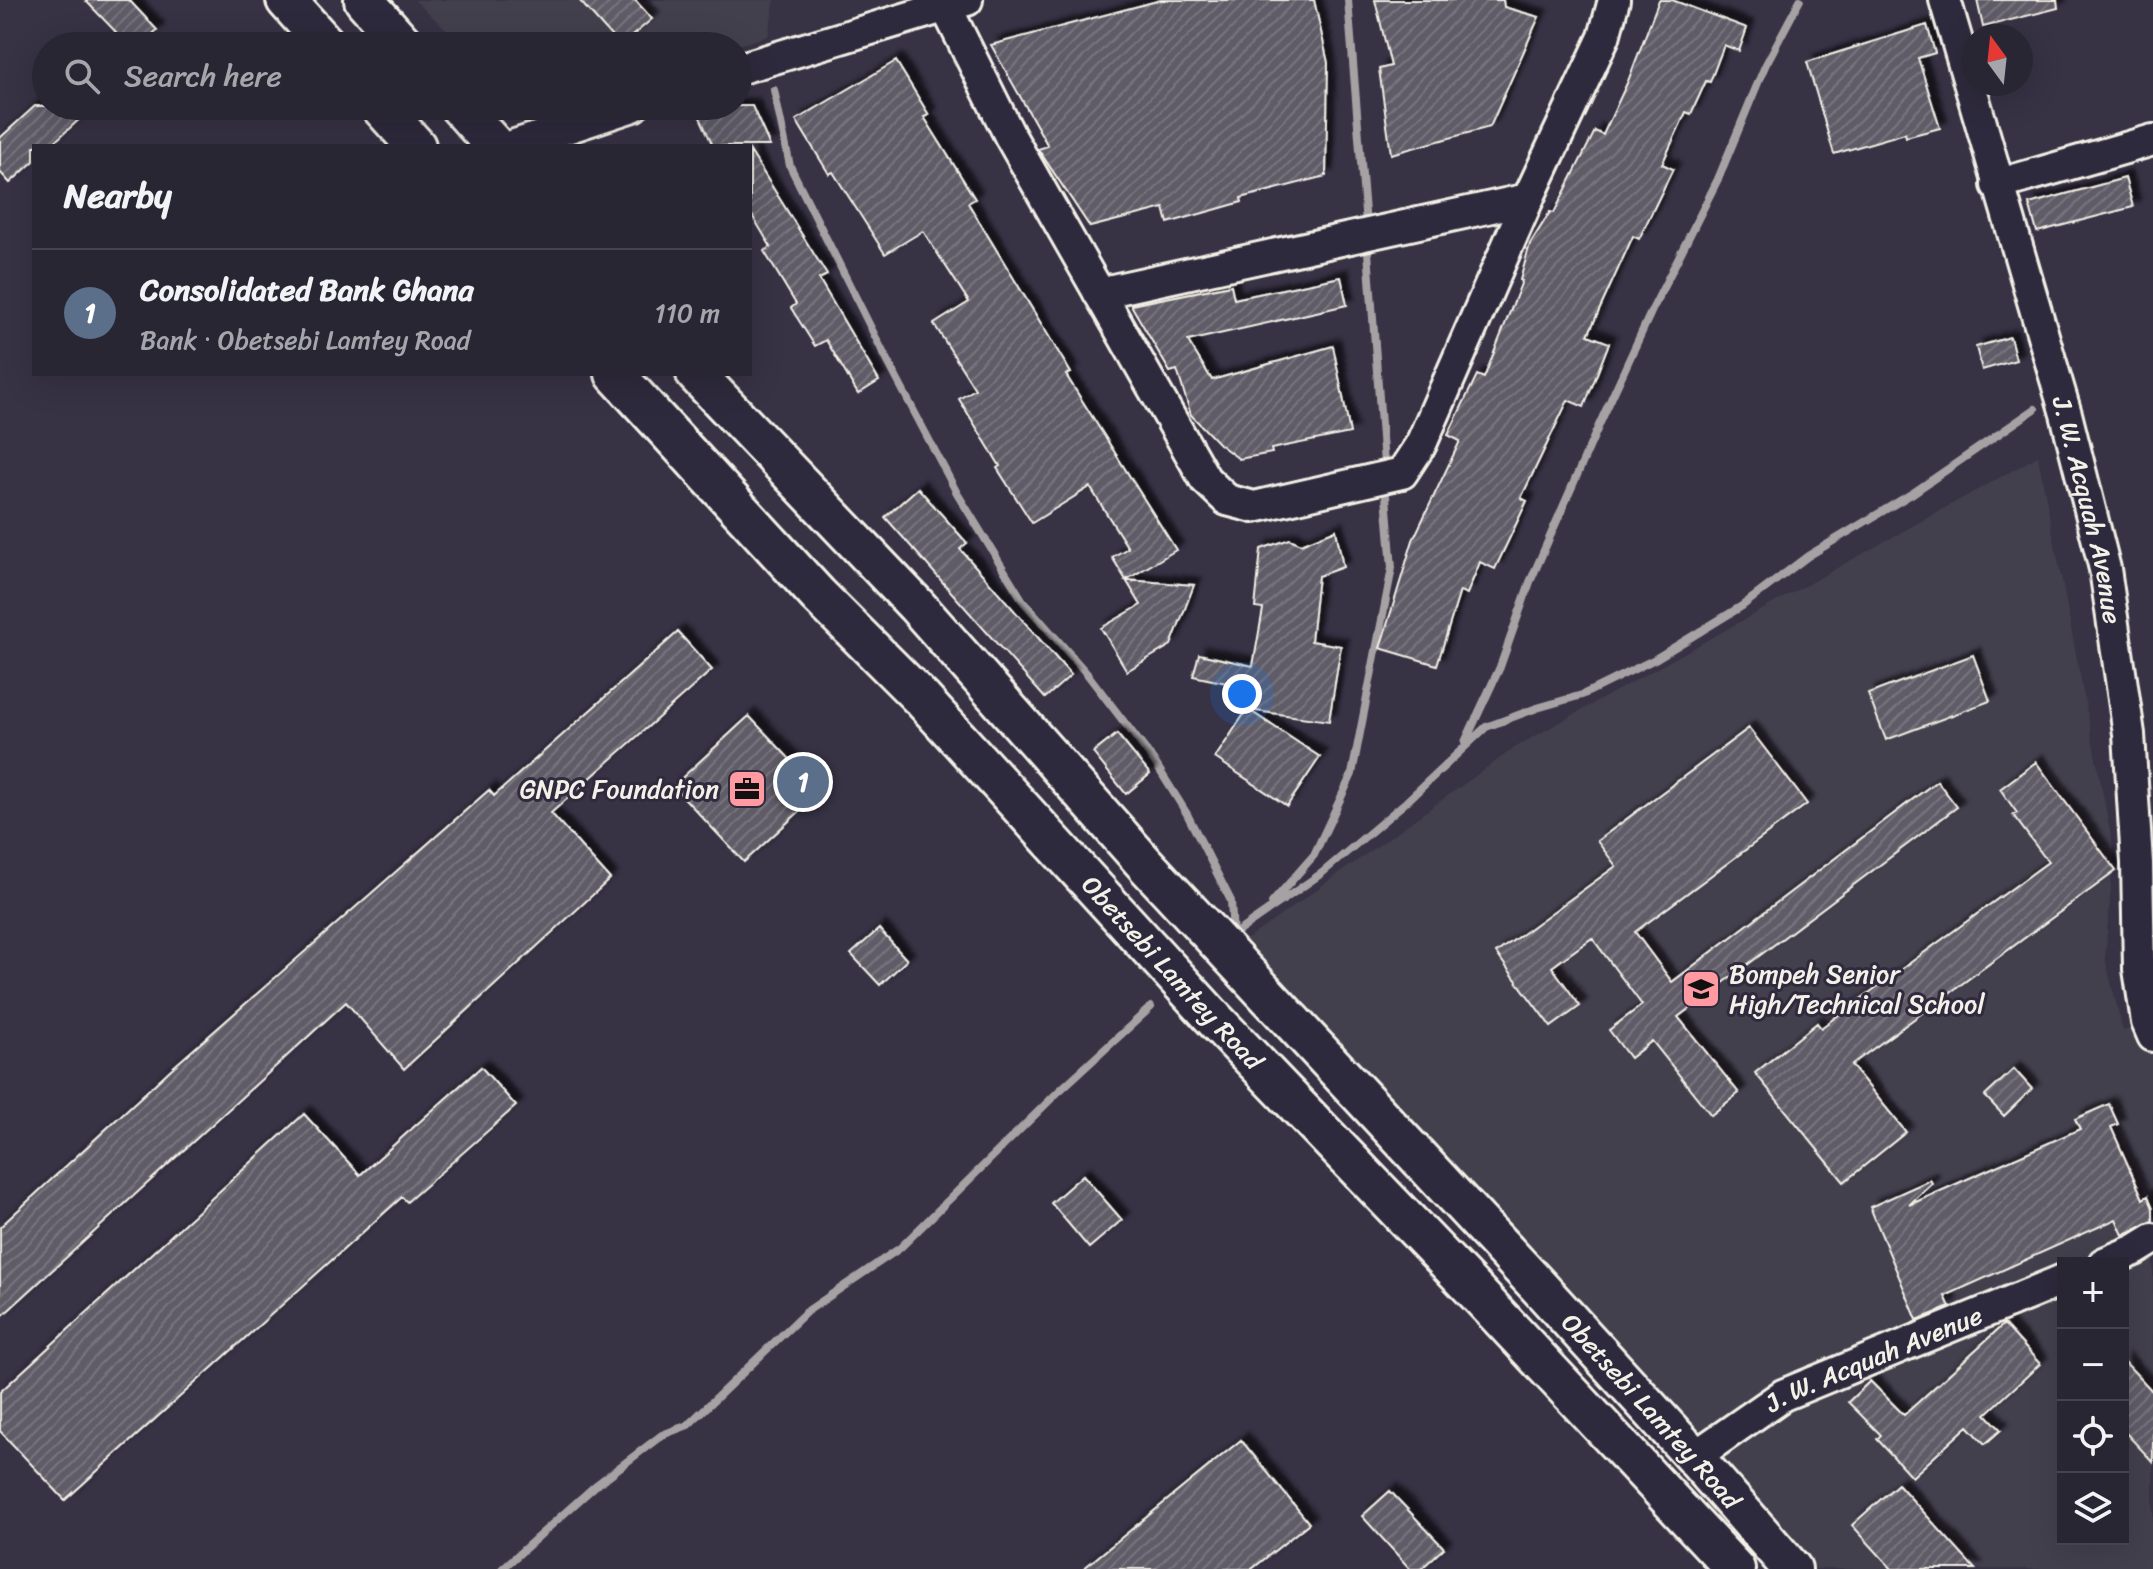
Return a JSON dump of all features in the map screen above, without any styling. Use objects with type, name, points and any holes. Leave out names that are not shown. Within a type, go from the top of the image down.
[{"type":"main road","points":[[286,0],[315,32]]},
{"type":"main road","points":[[364,0],[393,32]]},
{"type":"main road","points":[[393,120],[414,144]]},
{"type":"main road","points":[[472,120],[493,144]]},
{"type":"main road","name":"Obetsebi Lamtey Road","points":[[617,376],[798,573],[934,712],[1216,1021],[1477,1293],[1735,1569]]},
{"type":"main road","name":"Obetsebi Lamtey Road","points":[[698,376],[916,605],[1146,865],[1364,1097],[1694,1457],[1792,1569]]},
{"type":"street","points":[[752,65],[956,3],[1010,136],[1205,479],[1227,500],[1254,507],[1402,473],[1421,444],[1528,199],[1604,37],[1614,0]]},
{"type":"street","name":"J. W. Acquah Avenue","points":[[1945,0],[2066,414],[2105,569],[2129,734],[2137,863],[2139,969],[2147,1022],[2153,1036]]},
{"type":"street","points":[[518,144],[591,120]]},
{"type":"street","points":[[1997,185],[2153,140]]},
{"type":"street","points":[[1099,293],[1528,199]]},
{"type":"street","points":[[2118,1257],[2153,1239]]},
{"type":"street","name":"J. W. Acquah Avenue","points":[[1694,1457],[1783,1395],[2057,1282]]},
{"type":"shaded area","points":[[414,0],[775,0],[768,36],[752,41],[752,32],[449,32]]},
{"type":"shaded area","name":"Bompeh Senior High/Technical School","points":[[2038,456],[2114,852],[2105,958],[2123,1031],[2153,1021],[2153,1569],[1816,1569],[1246,940],[1517,746]]},
{"type":"building","points":[[85,0],[129,0],[157,30],[116,32]]},
{"type":"building","points":[[579,0],[635,0],[652,19],[637,32],[608,32]]},
{"type":"building","points":[[1161,0],[1314,0],[1328,63],[1326,176],[1241,198],[1242,202],[1168,223],[1164,208],[1090,227],[1038,149],[1048,146],[991,45]]},
{"type":"building","points":[[1375,0],[1503,0],[1504,7],[1539,17],[1490,127],[1391,154],[1379,69],[1391,66]]},
{"type":"building","points":[[1659,0],[1672,0],[1747,28],[1739,51],[1724,45],[1710,82],[1706,81],[1691,114],[1686,112],[1662,164],[1673,169],[1639,239],[1633,236],[1588,335],[1609,343],[1584,407],[1568,400],[1521,498],[1527,501],[1495,569],[1480,562],[1467,594],[1460,591],[1437,665],[1380,648],[1413,540],[1460,441],[1448,435],[1477,375],[1484,378],[1522,281],[1530,244],[1550,212],[1554,213],[1595,131],[1603,135],[1628,81]]},
{"type":"building","points":[[1977,0],[2057,0],[2058,8],[1995,24],[1982,24]]},
{"type":"building","points":[[1927,25],[1935,53],[1918,58],[1940,128],[1906,137],[1905,133],[1834,154],[1807,62]]},
{"type":"building","points":[[896,61],[929,115],[924,117],[975,199],[968,203],[1071,373],[1066,375],[1176,550],[1126,580],[1194,585],[1171,645],[1127,671],[1101,628],[1141,605],[1112,557],[1128,548],[1090,487],[1032,523],[959,399],[975,389],[934,324],[969,302],[923,231],[885,254],[796,120]]},
{"type":"building","points":[[752,106],[770,146],[752,144],[712,144],[701,120],[752,120]]},
{"type":"building","points":[[32,109],[32,120],[79,120],[52,144],[32,144],[32,163],[10,183],[0,172],[0,138]]},
{"type":"building","points":[[752,154],[827,275],[819,279],[879,381],[858,394],[826,340],[815,346],[791,308],[796,304],[764,251],[771,247],[752,215]]},
{"type":"building","points":[[2125,178],[2133,207],[2037,232],[2029,204]]},
{"type":"building","points":[[1341,277],[1347,305],[1188,341],[1212,380],[1333,346],[1350,433],[1271,449],[1272,453],[1239,459],[1219,444],[1191,415],[1177,370],[1170,372],[1131,305],[1231,285],[1234,299]]},
{"type":"building","points":[[2010,337],[2016,360],[1982,370],[1976,347]]},
{"type":"building","points":[[918,488],[967,543],[960,549],[1071,675],[1045,698],[885,517]]},
{"type":"building","points":[[1336,530],[1343,567],[1318,576],[1311,641],[1341,646],[1329,721],[1249,710],[1320,757],[1287,806],[1215,758],[1260,690],[1193,676],[1199,654],[1253,666],[1263,609],[1255,608],[1261,549],[1290,539],[1301,544]]},
{"type":"building","points":[[678,632],[712,670],[551,813],[610,879],[404,1069],[346,1002],[0,1318],[0,1227],[170,1070],[489,790],[494,796]]},
{"type":"building","points":[[1973,655],[1990,701],[1886,740],[1868,694]]},
{"type":"building","name":"GNPC Foundation","points":[[749,716],[821,792],[744,862],[673,786]]},
{"type":"building","points":[[1749,728],[1807,804],[1635,932],[1672,982],[1937,781],[1957,807],[1678,1017],[1739,1093],[1711,1115],[1652,1041],[1630,1058],[1609,1030],[1642,1005],[1592,938],[1552,967],[1580,1006],[1551,1027],[1496,953],[1616,866],[1597,841]]},
{"type":"building","points":[[1117,734],[1150,774],[1126,794],[1093,753]]},
{"type":"building","points":[[2036,762],[2116,871],[1851,1065],[1906,1132],[1844,1182],[1755,1073],[1817,1023],[1821,1028],[2048,862],[2013,815],[2017,813],[2000,789]]},
{"type":"building","points":[[879,929],[907,960],[880,985],[851,954]]},
{"type":"building","points":[[481,1067],[516,1106],[407,1202],[402,1197],[65,1500],[0,1431],[0,1392],[304,1114],[360,1175]]},
{"type":"building","points":[[2014,1069],[2032,1089],[2004,1116],[1985,1096]]},
{"type":"building","points":[[2109,1104],[2118,1124],[2111,1127],[2143,1199],[2148,1196],[2153,1208],[2153,1221],[2123,1235],[2116,1219],[1945,1296],[1950,1307],[1917,1320],[1870,1207],[1930,1180],[1932,1183],[1909,1205],[2080,1129],[2075,1119]]},
{"type":"building","points":[[1083,1175],[1122,1220],[1089,1248],[1051,1203]]},
{"type":"building","points":[[2004,1324],[2040,1364],[1986,1414],[2001,1430],[1985,1444],[1968,1426],[1912,1477],[1877,1439],[1881,1435],[1848,1402],[1870,1381],[1904,1415]]},
{"type":"building","points":[[2129,1366],[2153,1392],[2153,1462],[2129,1436]]},
{"type":"building","points":[[1241,1440],[1309,1523],[1252,1569],[1083,1569]]},
{"type":"building","points":[[1898,1484],[1975,1569],[1892,1569],[1852,1525]]},
{"type":"building","points":[[1390,1491],[1444,1548],[1421,1569],[1410,1569],[1362,1516]]},
{"type":"waterway","points":[[1348,0],[1366,225]]},
{"type":"waterway","points":[[1465,742],[1500,667],[1530,582],[1600,423],[1718,179],[1765,66],[1800,0]]},
{"type":"waterway","points":[[774,90],[790,166],[957,493],[1023,601],[1088,675],[1154,761],[1187,814],[1231,901],[1233,935]]},
{"type":"waterway","points":[[1368,252],[1384,464]]},
{"type":"waterway","points":[[1233,935],[1322,873],[1406,802],[1486,727],[1582,695],[1655,659],[1742,606],[1808,556],[1913,493],[2035,409]]},
{"type":"waterway","points":[[1272,903],[1314,855],[1352,774],[1392,568],[1386,496]]},
{"type":"waterway","points":[[502,1569],[595,1486],[662,1435],[688,1425],[806,1312],[900,1248],[1058,1092],[1151,1007]]},
{"type":"place","name":"Consolidated Bank Ghana","points":[[803,782]]},
{"type":"place","name":"GNPC Foundation","points":[[747,789]]},
{"type":"place","name":"Bompeh Senior High/Technical School","points":[[1701,989]]}]
